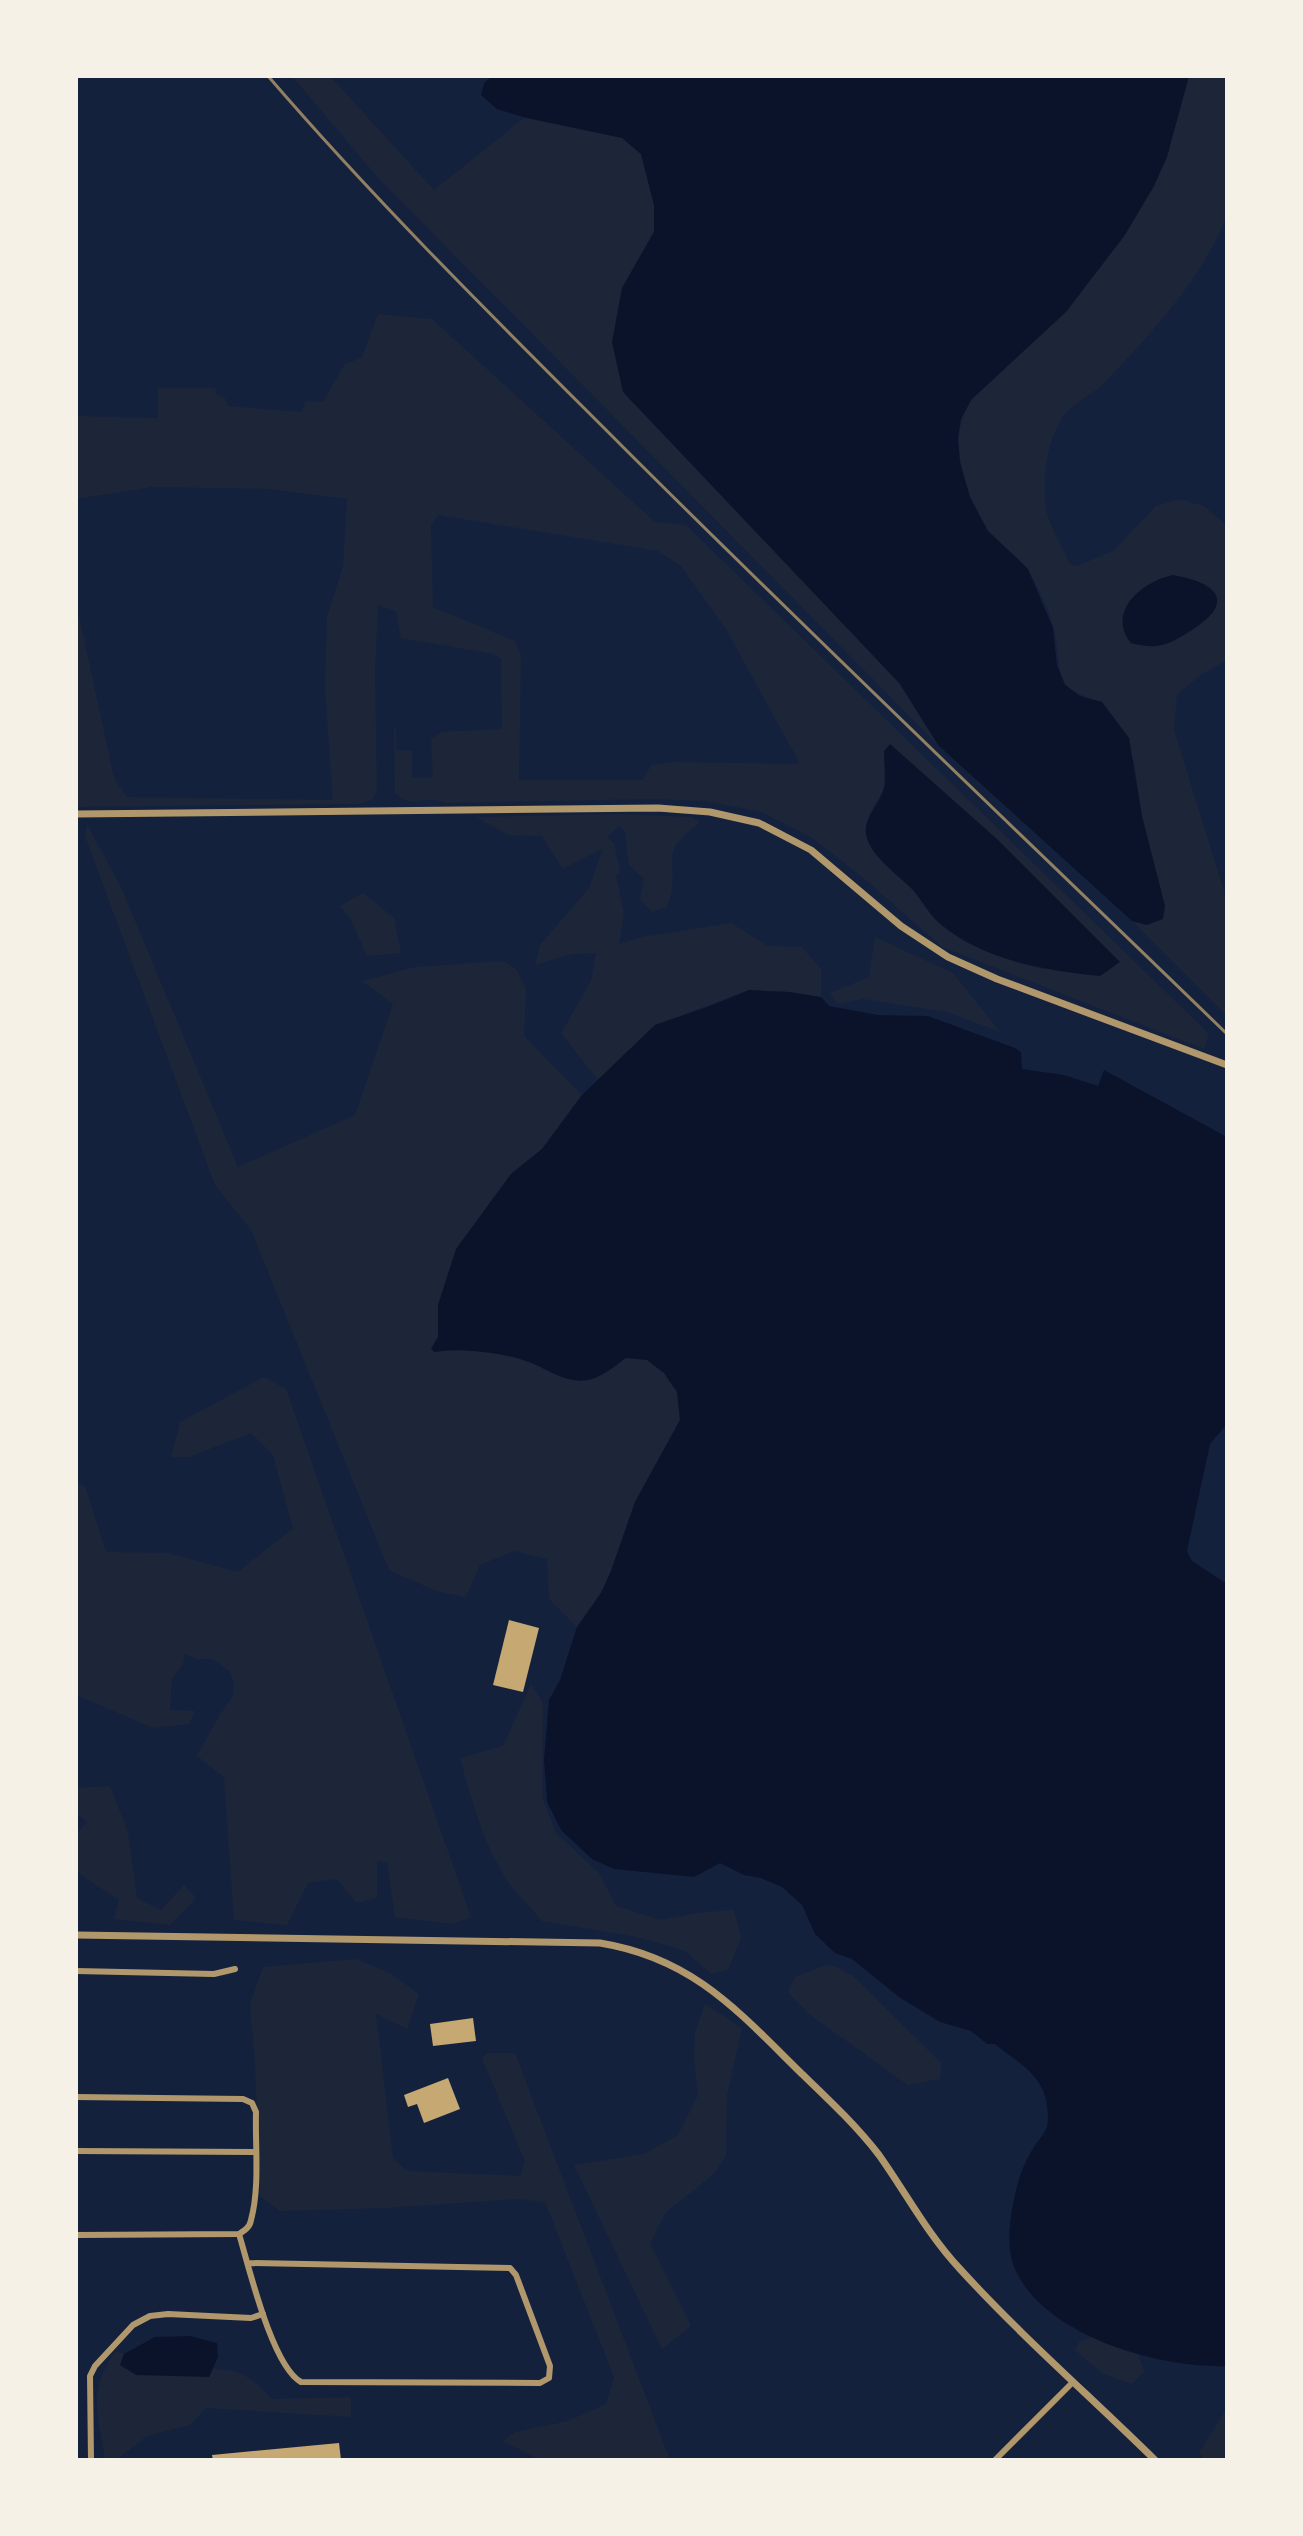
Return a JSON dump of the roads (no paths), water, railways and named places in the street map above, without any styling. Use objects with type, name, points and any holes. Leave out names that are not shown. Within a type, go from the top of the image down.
[{"type":"street","points":[[76,814],[658,808],[733,816],[759,823],[811,850],[901,926],[928,946],[958,962],[1227,1065]]},
{"type":"street","points":[[76,1935],[600,1943],[638,1950],[665,1961],[711,1988],[832,2104],[879,2155],[959,2268],[1155,2460]]},
{"type":"street","points":[[76,1971],[214,1974],[235,1969]]},
{"type":"street","points":[[76,2097],[243,2099],[252,2103],[256,2112],[251,2223],[239,2234],[76,2235]]},
{"type":"street","points":[[76,2151],[254,2152]]},
{"type":"street","points":[[239,2234],[263,2314],[284,2364],[291,2376],[301,2382],[540,2383],[549,2378],[551,2372],[516,2275],[510,2268],[248,2263]]},
{"type":"street","points":[[91,2460],[90,2376],[95,2366],[133,2325],[150,2316],[168,2314],[251,2318],[263,2314]]},
{"type":"street","points":[[995,2460],[1073,2382]]},
{"type":"railway","points":[[268,76],[397,218],[576,400],[1227,1034]]}]
